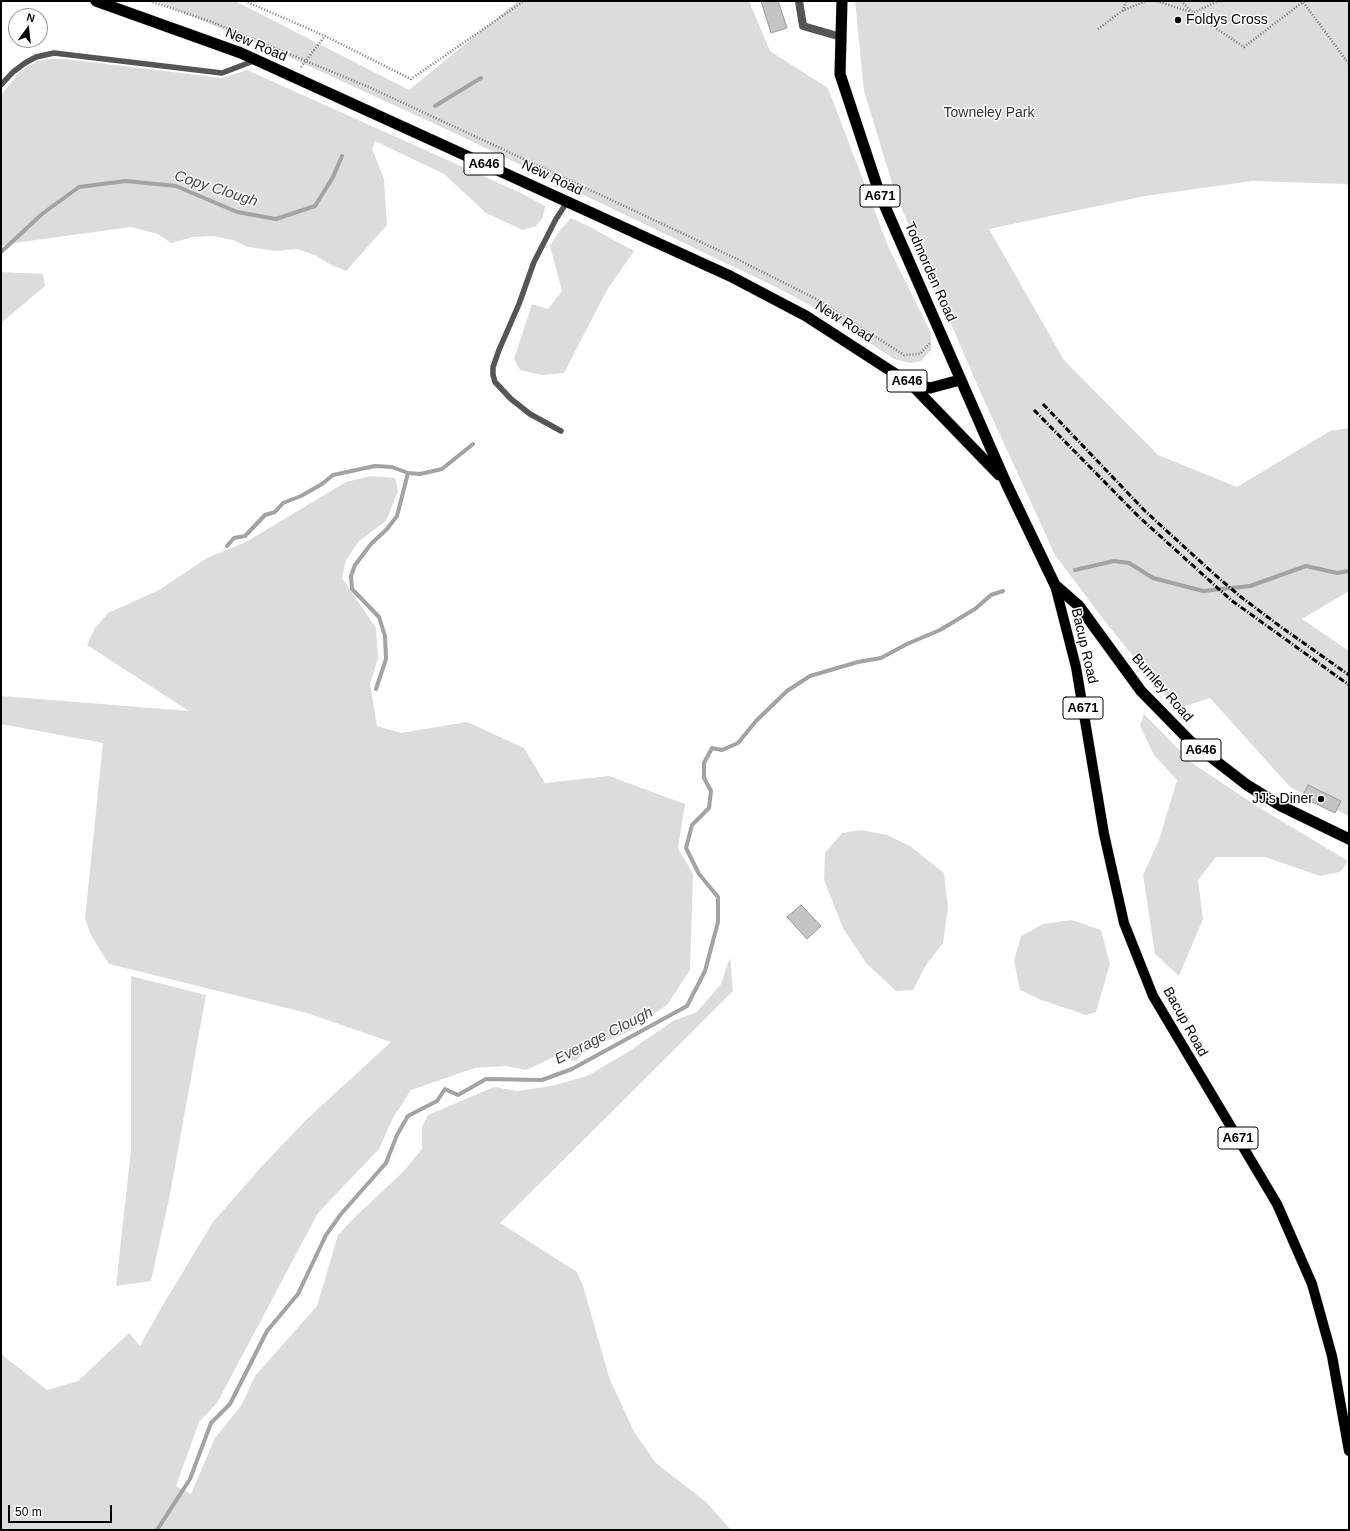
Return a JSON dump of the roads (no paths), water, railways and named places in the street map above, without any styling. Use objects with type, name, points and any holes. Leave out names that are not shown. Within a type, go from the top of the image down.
[{"type":"highway","name":"New Road","points":[[96,1],[256,60],[730,276],[799,312],[911,384],[930,388],[960,380]]},
{"type":"highway","name":"Todmorden Road","points":[[842,1],[840,74],[880,195],[1006,483],[1055,585]]},
{"type":"highway","points":[[911,384],[934,409],[963,436],[1006,483]]},
{"type":"highway","name":"Burnley Road","points":[[1055,585],[1079,606],[1141,690],[1190,741],[1247,785],[1281,806],[1349,839]]},
{"type":"main road","name":"Bacup Road","points":[[1055,585],[1076,667],[1104,834],[1124,923],[1153,996],[1278,1204],[1312,1284],[1332,1356],[1349,1451]]},
{"type":"street","points":[[799,1],[804,26],[841,37]]},
{"type":"lane","points":[[1,85],[13,72],[25,63],[36,57],[54,53],[222,73],[256,60]]},
{"type":"lane","points":[[561,431],[530,414],[511,399],[495,382],[493,371],[499,350],[534,262],[556,219],[567,202]]},
{"type":"waterway","name":"Copy Clough","points":[[435,106],[481,78]]},
{"type":"waterway","name":"Copy Clough","points":[[1,252],[42,214],[79,187],[126,181],[176,186],[237,212],[276,219],[315,206],[333,177],[342,156]]},
{"type":"waterway","points":[[227,546],[234,538],[245,536],[265,515],[275,512],[283,503],[301,496],[322,484],[333,475],[375,466],[392,467],[408,473],[420,474],[442,469],[473,444]]},
{"type":"waterway","points":[[376,689],[386,659],[385,636],[379,617],[352,589],[351,576],[355,565],[371,544],[387,529],[397,516],[408,473]]},
{"type":"waterway","points":[[1075,570],[1114,561],[1129,563],[1153,578],[1203,591],[1250,586],[1306,566],[1337,573],[1349,571]]},
{"type":"waterway","name":"Everage Clough","points":[[157,1530],[190,1479],[211,1423],[230,1404],[267,1331],[298,1294],[326,1235],[341,1214],[386,1163],[397,1135],[408,1116],[437,1101],[445,1089],[458,1095],[486,1079],[542,1080],[572,1069],[687,1006],[705,971],[718,922],[718,897],[699,874],[686,848],[692,825],[709,808],[711,791],[704,778],[704,763],[712,748],[722,750],[738,743],[756,721],[787,691],[810,676],[858,662],[881,658],[907,644],[940,630],[975,609],[991,595],[1003,591]]},
{"type":"railway","points":[[1043,404],[1145,511],[1214,574],[1241,597],[1281,627],[1349,675]]},
{"type":"railway","points":[[1034,410],[1139,517],[1231,600],[1349,685]]},
{"type":"place","name":"Foldys Cross","points":[[1178,20]]},
{"type":"place","name":"JJ's Diner","points":[[1321,799]]},
{"type":"park label","name":"Towneley Park","points":[[989,113]]}]
